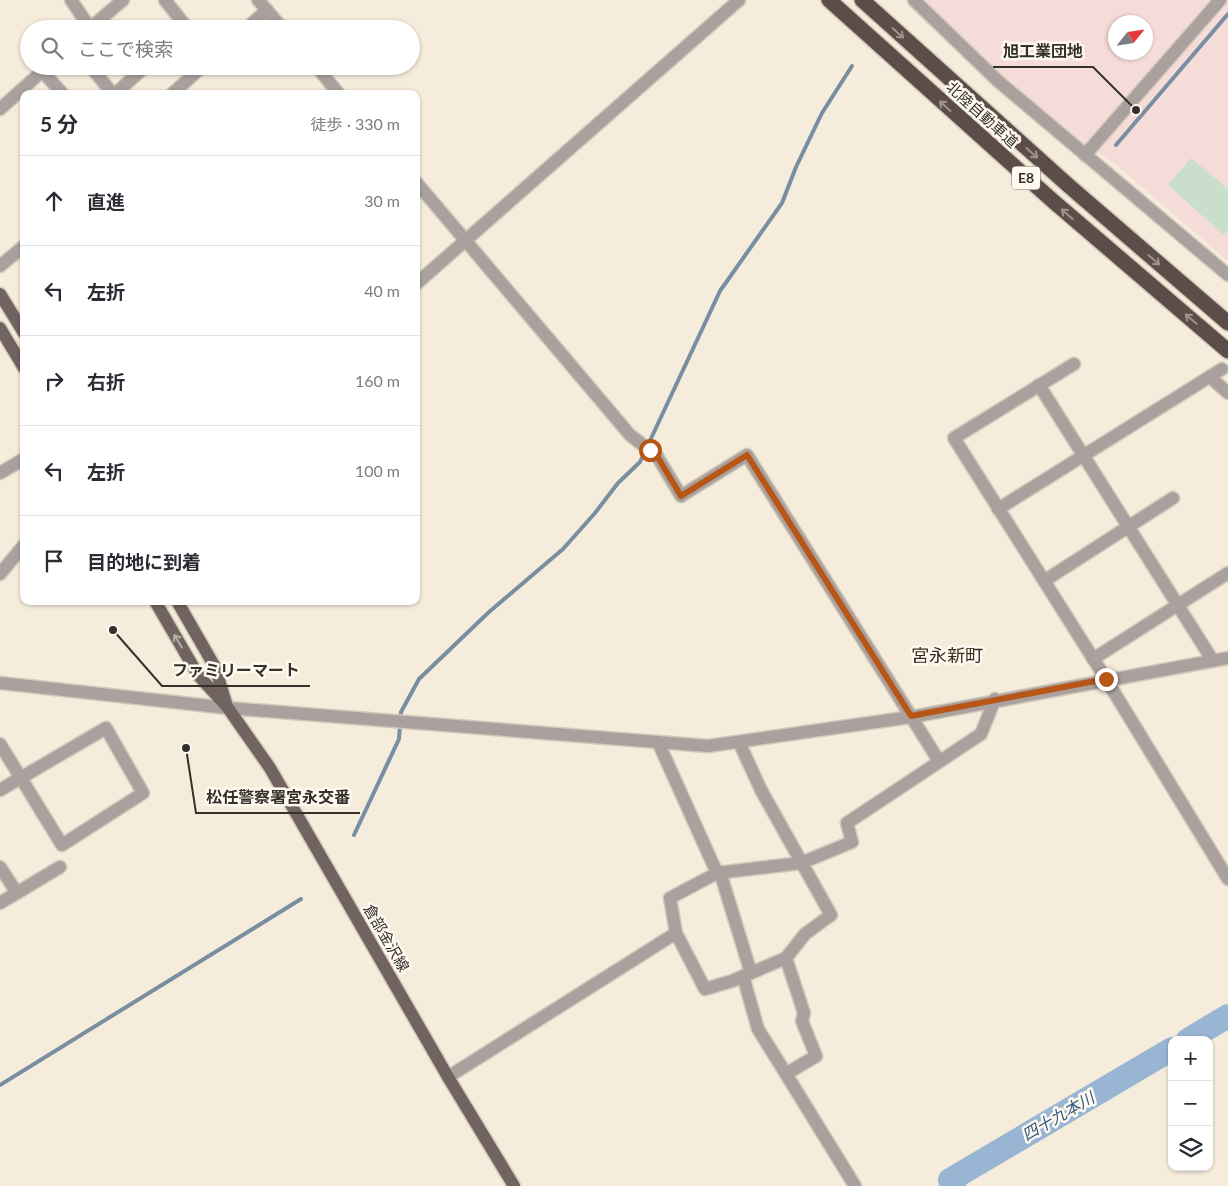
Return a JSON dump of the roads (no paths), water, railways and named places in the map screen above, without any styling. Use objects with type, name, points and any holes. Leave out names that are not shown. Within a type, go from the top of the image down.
[{"type":"highway","name":"北陸自動車道","points":[[829,0],[1053,201],[1228,351]]},
{"type":"highway","name":"北陸自動車道","points":[[862,0],[1062,180],[1228,323]]},
{"type":"main road","points":[[0,294],[20,326]]},
{"type":"main road","points":[[0,328],[20,357]]},
{"type":"main road","name":"倉部金沢線","points":[[157,605],[198,675],[228,708],[270,768],[448,1077],[514,1186]]},
{"type":"main road","name":"倉部金沢線","points":[[179,605],[215,667],[228,708]]},
{"type":"street","points":[[71,0],[84,20]]},
{"type":"street","points":[[99,20],[123,0]]},
{"type":"street","points":[[165,0],[181,20]]},
{"type":"street","points":[[258,0],[275,20]]},
{"type":"street","points":[[420,280],[739,0]]},
{"type":"street","points":[[1085,155],[1220,0]]},
{"type":"street","points":[[919,2],[998,81],[1228,275]]},
{"type":"street","points":[[256,20],[267,10]]},
{"type":"street","points":[[22,90],[38,75]]},
{"type":"street","points":[[49,75],[60,90]]},
{"type":"street","points":[[98,75],[111,90]]},
{"type":"street","points":[[119,90],[136,75]]},
{"type":"street","points":[[176,90],[193,75]]},
{"type":"street","points":[[324,75],[337,90]]},
{"type":"street","points":[[0,110],[20,92]]},
{"type":"street","points":[[420,187],[630,435],[657,456],[681,496],[747,455],[939,761]]},
{"type":"street","points":[[0,266],[20,249]]},
{"type":"street","points":[[1074,364],[954,438],[1106,679],[1228,879]]},
{"type":"street","points":[[998,509],[1222,369]]},
{"type":"street","points":[[1210,377],[1228,394]]},
{"type":"street","points":[[1039,385],[1213,660]]},
{"type":"street","points":[[0,473],[20,461]]},
{"type":"street","points":[[1044,582],[1173,498]]},
{"type":"street","points":[[0,574],[20,550]]},
{"type":"street","points":[[1093,659],[1228,573]]},
{"type":"street","points":[[0,683],[228,708],[708,746],[911,716],[995,699],[1228,658]]},
{"type":"street","points":[[739,742],[761,790],[800,863],[831,915],[805,934],[786,958],[747,975],[705,989],[676,933],[670,898],[718,873],[800,863],[852,842],[847,823],[981,734],[995,699]]},
{"type":"street","points":[[0,744],[22,777],[62,845],[144,793],[106,728],[22,777],[0,790]]},
{"type":"street","points":[[658,742],[718,873],[747,975],[758,1029],[854,1186]]},
{"type":"street","points":[[0,867],[17,893]]},
{"type":"street","points":[[0,903],[60,867]]},
{"type":"street","points":[[448,1077],[676,933]]},
{"type":"street","points":[[786,958],[804,1013],[802,1021],[816,1056],[786,1074]]},
{"type":"waterway","points":[[1116,145],[1228,14]]},
{"type":"waterway","points":[[354,835],[399,739],[401,712],[419,679],[489,612],[563,549],[595,513],[618,483],[640,462],[720,291],[782,203],[796,167],[822,113],[852,66]]},
{"type":"waterway","points":[[0,1085],[301,899]]},
{"type":"waterway","name":"四十九本川","points":[[1195,1036],[1228,1016]]},
{"type":"waterway","name":"四十九本川","points":[[954,1186],[950,1180],[1168,1051]]},
{"type":"place","name":"旭工業団地","points":[[1136,110]]},
{"type":"place","name":"ファミリーマート","points":[[113,630]]},
{"type":"place","name":"松任警察署宮永交番","points":[[186,748]]},
{"type":"district","name":"宮永新町","points":[[947,656]]}]
